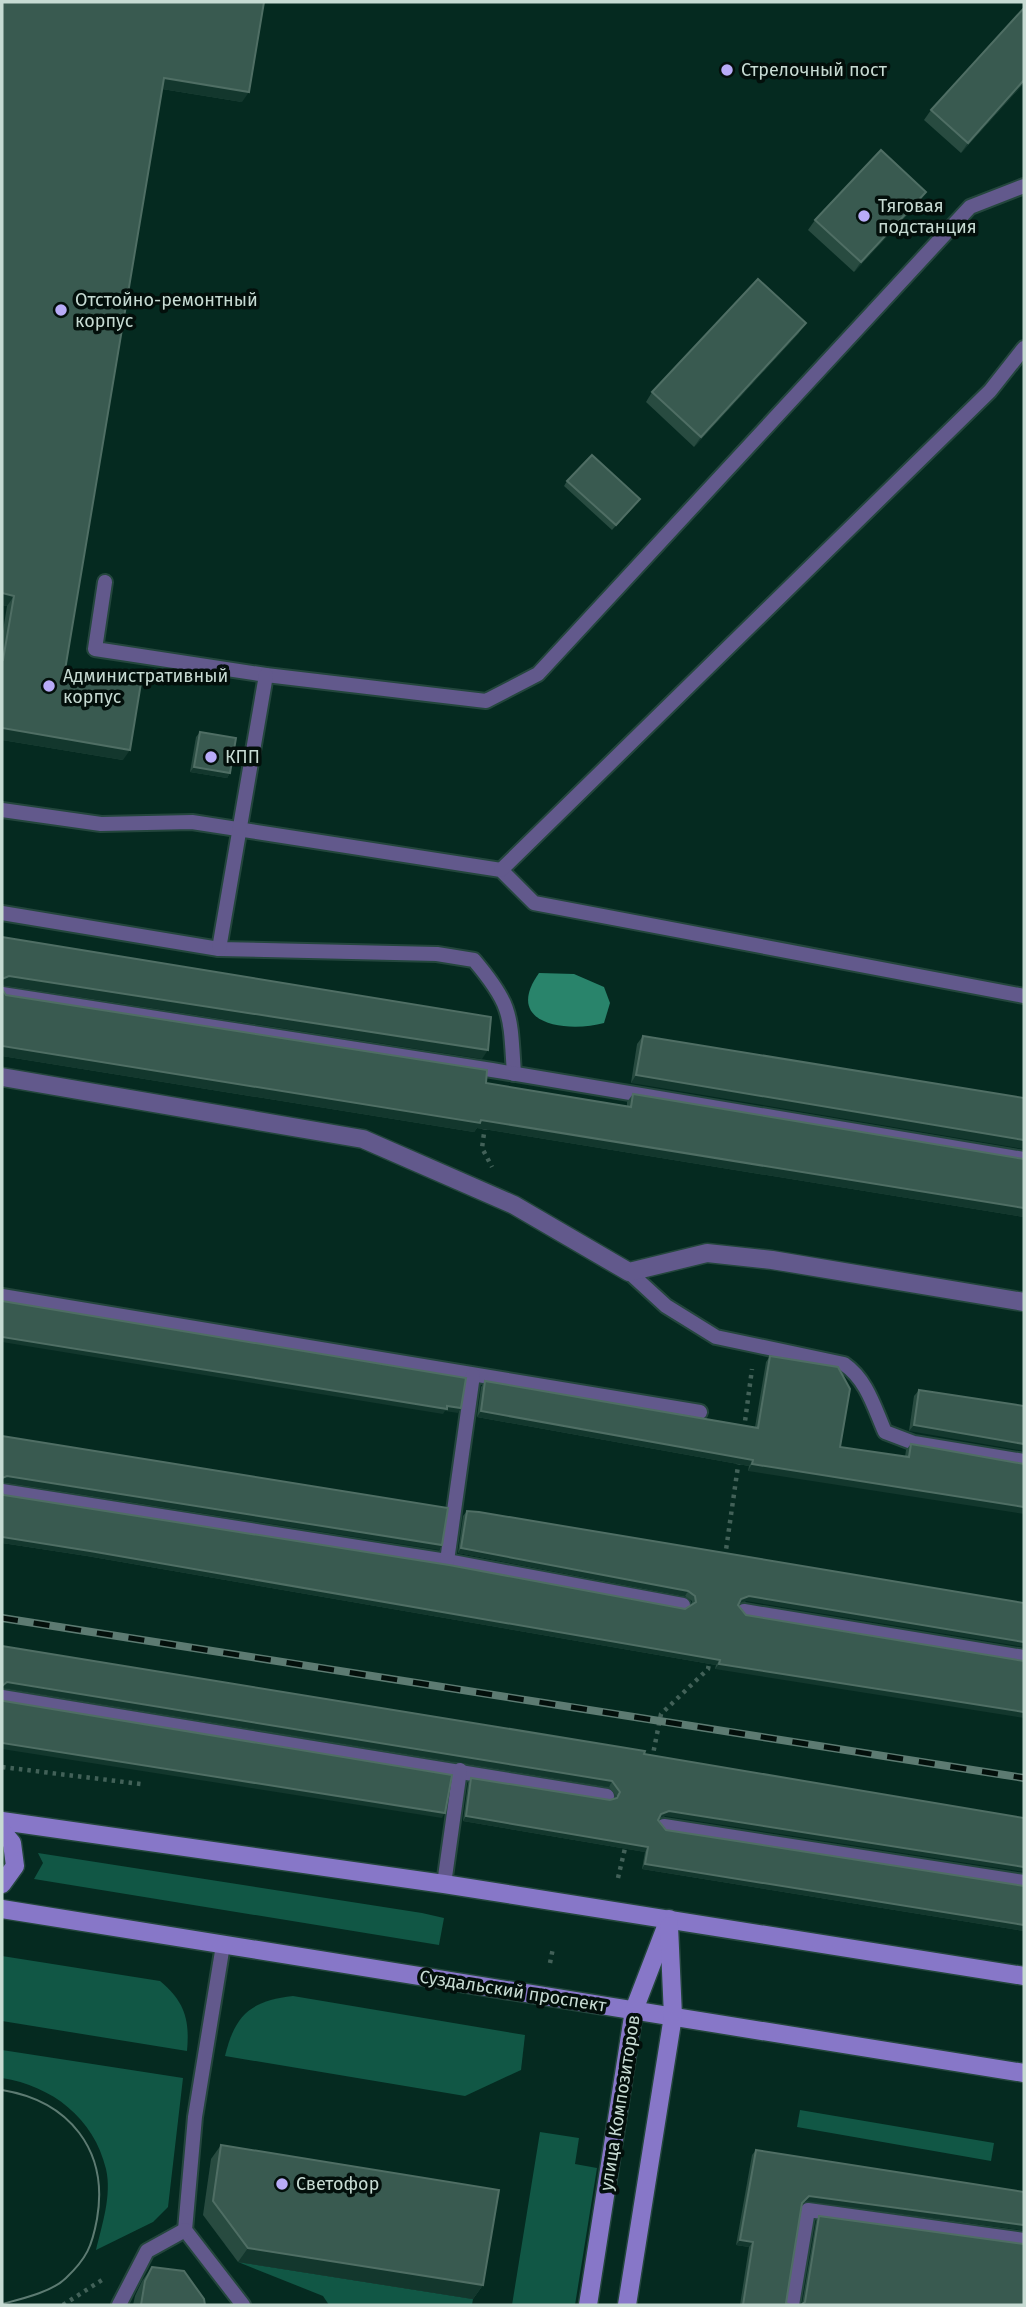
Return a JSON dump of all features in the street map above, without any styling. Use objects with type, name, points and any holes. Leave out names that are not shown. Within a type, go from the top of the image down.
[{"type":"main road","points":[[2,1821],[444,1884],[1024,1976]]},
{"type":"main road","points":[[2,1831],[12,1843],[15,1866],[2,1884]]},
{"type":"main road","name":"Суздальский проспект","points":[[2,1909],[1024,2073]]},
{"type":"main road","points":[[627,2305],[673,2016],[669,1919]]},
{"type":"main road","name":"улица Композиторов","points":[[588,2305],[634,2010],[669,1919]]},
{"type":"street","points":[[2,1077],[363,1139],[514,1205],[629,1272],[707,1253],[772,1260],[1024,1302]]},
{"type":"lane","points":[[105,582],[94,649],[265,675],[486,701],[538,674],[970,207],[1024,186]]},
{"type":"lane","points":[[502,870],[990,391],[1024,348]]},
{"type":"lane","points":[[219,949],[265,675]]},
{"type":"lane","points":[[2,810],[101,824],[192,822],[502,870],[534,903],[1024,996]]},
{"type":"lane","points":[[2,913],[219,949],[438,954],[474,960],[502,993],[510,1017],[514,1074]]},
{"type":"lane","points":[[2,994],[514,1074],[1024,1159]]},
{"type":"lane","points":[[629,1272],[666,1306],[716,1336],[844,1364],[864,1383],[885,1432],[914,1443],[1024,1461]]},
{"type":"lane","points":[[2,1296],[700,1412]]},
{"type":"lane","points":[[447,1561],[473,1376]]},
{"type":"lane","points":[[2,1491],[447,1561],[683,1605]]},
{"type":"lane","points":[[744,1611],[1024,1657]]},
{"type":"lane","points":[[2,1697],[607,1796]]},
{"type":"lane","points":[[444,1884],[460,1770]]},
{"type":"lane","points":[[664,1826],[1024,1882]]},
{"type":"lane","points":[[223,1945],[195,2117],[185,2230],[243,2305]]},
{"type":"lane","points":[[792,2305],[808,2210],[1024,2240]]},
{"type":"lane","points":[[119,2305],[147,2251],[185,2230]]},
{"type":"path","points":[[485,1122],[482,1148],[514,1205]]},
{"type":"path","points":[[2,1767],[141,1784]]},
{"type":"path","points":[[550,1963],[553,1948]]},
{"type":"shaded area","points":[[539,973],[574,974],[604,987],[610,1003],[604,1023],[573,1027],[544,1021],[534,1014],[528,1004],[530,990]]},
{"type":"shaded area","points":[[38,1853],[444,1918],[439,1945],[34,1879],[43,1863]]},
{"type":"shaded area","points":[[2,1956],[160,1981],[175,1996],[184,2011],[187,2051],[2,2021]]},
{"type":"shaded area","points":[[293,1996],[525,2035],[521,2070],[465,2096],[225,2056],[234,2030],[247,2012],[266,2002]]},
{"type":"shaded area","points":[[2,2050],[183,2078],[168,2207],[153,2222],[96,2250],[108,2189],[106,2169],[100,2151],[92,2134],[68,2107],[38,2088],[2,2078]]},
{"type":"shaded area","points":[[800,2110],[994,2143],[991,2161],[797,2127]]},
{"type":"shaded area","points":[[540,2132],[579,2138],[575,2164],[597,2168],[575,2305],[512,2305]]},
{"type":"shaded area","points":[[238,2262],[473,2299],[472,2305],[329,2305],[323,2296]]},
{"type":"building","name":"Отстойно-ремонтный корпус","points":[[2,2],[264,2],[249,92],[164,78],[65,670],[141,683],[130,750],[2,728],[2,660],[14,596],[2,593]]},
{"type":"building","points":[[1024,8],[1024,80],[968,143],[931,110]]},
{"type":"building","name":"Тяговая подстанция","points":[[881,150],[926,192],[861,262],[815,220]]},
{"type":"building","points":[[758,279],[806,323],[701,437],[652,392]]},
{"type":"building","points":[[592,455],[640,499],[616,525],[567,481]]},
{"type":"building","name":"КПП","points":[[200,732],[236,738],[230,773],[194,767]]},
{"type":"building","points":[[2,937],[491,1017],[488,1050],[9,976],[2,979]]},
{"type":"building","points":[[2,989],[6,995],[487,1070],[486,1083],[631,1107],[633,1094],[1024,1159],[1024,1208],[2,1046]]},
{"type":"building","points":[[643,1036],[1024,1098],[1024,1140],[636,1075]]},
{"type":"building","points":[[2,1301],[466,1378],[461,1408],[447,1406],[447,1409],[2,1337]]},
{"type":"building","points":[[770,1356],[838,1367],[850,1389],[840,1447],[909,1457],[911,1444],[1024,1464],[1024,1507],[752,1464],[753,1460],[481,1411],[485,1381],[758,1428]]},
{"type":"building","points":[[919,1390],[1024,1406],[1024,1444],[914,1425]]},
{"type":"building","points":[[2,1436],[448,1508],[442,1545],[7,1476],[2,1478]]},
{"type":"building","points":[[2,1493],[449,1565],[685,1609],[696,1602],[695,1596],[688,1591],[461,1548],[467,1511],[1024,1603],[1024,1642],[749,1596],[741,1599],[738,1605],[746,1615],[1024,1661],[1024,1712],[719,1664],[720,1660],[2,1537]]},
{"type":"building","points":[[2,1646],[645,1751],[644,1754],[1024,1818],[1024,1867],[669,1811],[661,1814],[658,1820],[666,1830],[1024,1886],[1024,1925],[645,1864],[648,1847],[466,1816],[471,1778],[610,1800],[617,1798],[620,1792],[612,1781],[7,1682],[2,1686]]},
{"type":"building","points":[[2,1700],[452,1775],[445,1813],[2,1743]]},
{"type":"building","points":[[221,2145],[499,2190],[483,2285],[248,2248],[213,2201]]},
{"type":"building","points":[[756,2150],[1024,2192],[1024,2225],[809,2196],[802,2203],[786,2303],[790,2305],[743,2305],[753,2242],[740,2240]]},
{"type":"building","points":[[819,2216],[1024,2244],[1024,2305],[801,2305],[805,2302]]},
{"type":"building","points":[[152,2267],[184,2271],[204,2299],[205,2305],[141,2305],[145,2281]]},
{"type":"tram line","points":[[2,2090],[26,2096],[65,2117],[90,2151],[97,2171],[99,2194],[91,2244],[73,2271],[53,2287],[2,2304]]},
{"type":"railway","points":[[2,1618],[1024,1778]]},
{"type":"place","name":"Стрелочный пост","points":[[727,70]]},
{"type":"place","name":"Тяговая подстанция","points":[[864,216]]},
{"type":"place","name":"Отстойно-ремонтный корпус","points":[[61,310]]},
{"type":"place","name":"Административный корпус","points":[[49,686]]},
{"type":"place","name":"КПП","points":[[211,757]]},
{"type":"place","name":"Светофор","points":[[282,2184]]}]
